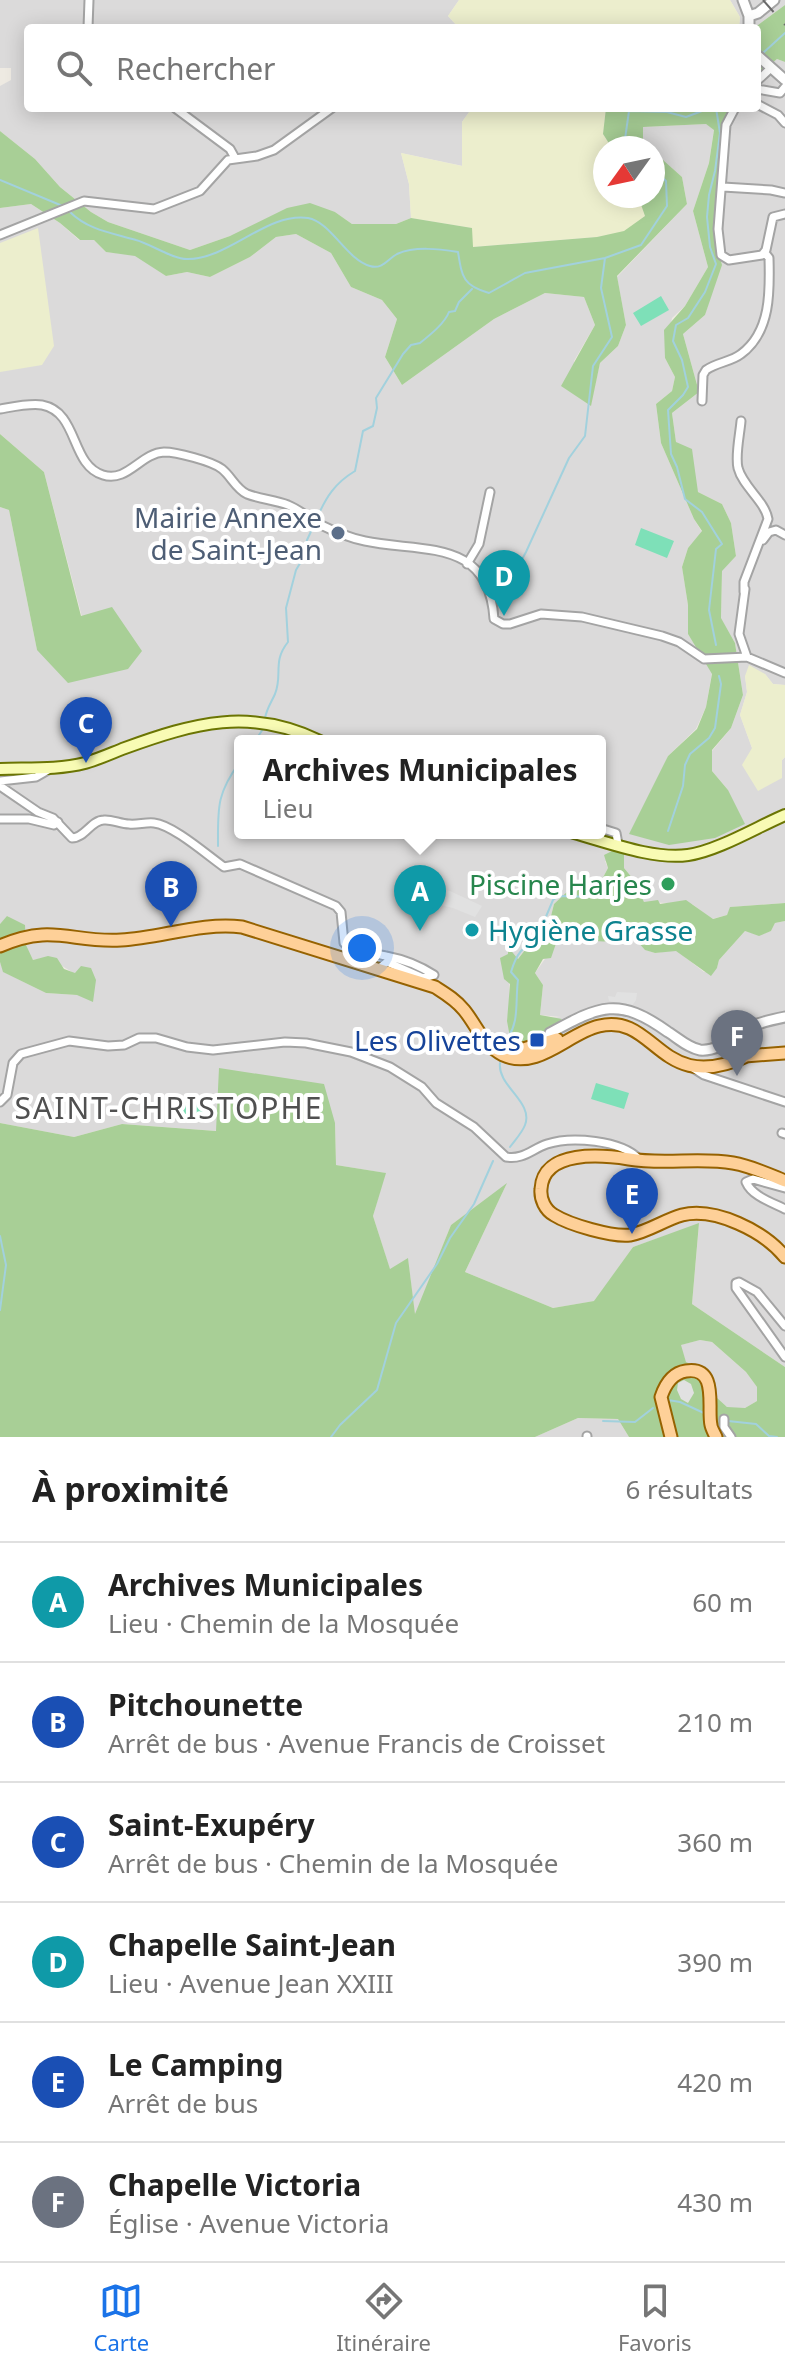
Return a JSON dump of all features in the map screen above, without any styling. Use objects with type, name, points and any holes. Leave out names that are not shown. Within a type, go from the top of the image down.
[{"type":"main road","points":[[0,769],[52,768],[86,763],[174,731],[210,722],[263,723],[306,735]]},
{"type":"main road","points":[[598,839],[634,848],[671,851],[713,846],[785,815]]},
{"type":"main road","points":[[0,946],[15,939],[46,933],[121,940],[221,925],[258,931],[435,987],[463,1009],[484,1041],[496,1051],[513,1058],[531,1057],[594,1021],[615,1019],[643,1029],[669,1050],[693,1062],[708,1064],[749,1055],[785,1053]]},
{"type":"main road","points":[[496,1051],[517,1052],[551,1046],[599,1025],[619,1026],[637,1032],[670,1058],[693,1068],[717,1067],[749,1055]]},
{"type":"main road","points":[[785,1181],[732,1163],[640,1161],[593,1155],[552,1168],[544,1177],[541,1190],[544,1205],[554,1215],[619,1236],[639,1233],[697,1212],[719,1215],[760,1236],[785,1257]]},
{"type":"main road","points":[[671,1437],[661,1397],[670,1380],[692,1371],[701,1374],[709,1384],[711,1425],[716,1437]]},
{"type":"street","points":[[88,24],[89,0]]},
{"type":"street","points":[[743,0],[749,24]]},
{"type":"street","points":[[749,16],[774,0]]},
{"type":"street","points":[[764,62],[785,80]]},
{"type":"street","points":[[761,90],[780,93],[785,87]]},
{"type":"street","points":[[761,106],[785,123]]},
{"type":"street","points":[[180,112],[230,149],[235,158]]},
{"type":"street","points":[[0,235],[84,201],[154,209],[200,191],[221,165],[235,158],[257,156],[274,150],[326,112]]},
{"type":"street","points":[[733,112],[726,125],[718,229],[721,255],[729,260],[765,253]]},
{"type":"street","points":[[723,187],[785,193]]},
{"type":"street","points":[[765,253],[773,217],[785,214]]},
{"type":"street","points":[[702,401],[706,370],[743,353],[765,322],[769,258],[765,253]]},
{"type":"street","points":[[0,409],[41,405],[53,409],[70,428],[91,469],[101,475],[112,477],[123,474],[145,459],[165,452],[212,463],[222,469],[244,493],[286,504],[319,524],[354,539],[443,552],[467,564],[487,585],[492,596],[494,619],[510,624],[541,614],[582,617],[662,636],[679,642],[704,659],[747,657],[785,673]]},
{"type":"street","points":[[741,421],[737,466],[752,494],[767,511],[768,519],[744,582],[739,634],[747,657]]},
{"type":"street","points":[[467,564],[479,544],[490,492]]},
{"type":"street","points":[[744,592],[765,536],[776,530],[785,535]]},
{"type":"street","points":[[0,783],[36,777],[52,768]]},
{"type":"street","points":[[0,783],[38,812],[58,822],[72,838],[78,838],[105,819],[120,824],[153,823],[166,827],[224,867],[240,864],[336,906],[341,912],[344,943],[349,948],[360,953],[387,956],[434,975],[423,978],[387,962],[378,969]]},
{"type":"street","points":[[0,819],[29,819],[54,825],[58,822]]},
{"type":"street","points":[[606,830],[616,833],[618,844]]},
{"type":"street","points":[[551,1046],[550,1033],[596,1010],[633,1011],[689,1046],[704,1050],[720,1046],[764,1022],[785,1017]]},
{"type":"street","points":[[0,1102],[7,1095],[13,1063],[21,1054],[69,1041],[108,1046],[124,1045],[139,1038],[156,1038],[187,1047],[213,1050],[285,1042],[306,1043],[351,1052],[390,1067],[422,1087],[436,1103],[474,1127],[506,1157],[525,1156],[548,1143],[580,1139],[618,1147],[634,1154],[640,1161]]},
{"type":"street","points":[[693,1068],[704,1075],[785,1102]]},
{"type":"street","points":[[785,1188],[753,1179],[746,1182],[747,1187],[756,1194],[785,1209]]},
{"type":"street","points":[[785,1326],[757,1292],[736,1283],[736,1288],[785,1357]]},
{"type":"street","points":[[724,1419],[724,1427],[731,1437]]},
{"type":"shaded area","points":[[0,0],[459,0],[448,16],[455,24],[24,24],[24,112],[469,112],[462,122],[463,166],[401,153],[409,184],[411,218],[396,224],[352,224],[335,212],[230,236],[190,250],[108,222],[91,212],[0,131],[0,86],[11,80],[11,68],[0,68]]},
{"type":"shaded area","points":[[730,0],[785,0],[785,5],[759,24],[739,24],[740,17]]},
{"type":"shaded area","points":[[777,59],[785,62],[785,685],[773,684],[765,674],[745,676],[747,692],[740,715],[752,748],[782,760],[785,757],[785,903],[731,907],[727,915],[712,919],[692,904],[644,902],[634,880],[624,868],[605,861],[608,868],[599,885],[589,892],[579,889],[554,904],[545,940],[525,950],[518,959],[508,948],[510,1001],[507,1021],[561,1017],[540,1015],[543,985],[535,973],[552,949],[561,929],[578,930],[586,940],[614,933],[630,933],[646,950],[655,953],[676,950],[704,972],[717,968],[719,960],[745,931],[759,935],[771,931],[775,923],[785,921],[785,1367],[692,1304],[699,1224],[633,1247],[595,1301],[553,1308],[465,1272],[506,1185],[451,1225],[415,1316],[408,1259],[390,1270],[373,1216],[385,1173],[336,1165],[335,1123],[217,1131],[122,1124],[74,1137],[0,1123],[0,962],[4,972],[46,993],[77,995],[75,974],[48,957],[33,960],[8,916],[0,924],[0,507],[9,510],[37,650],[82,617],[44,472],[0,434],[0,208],[31,204],[79,240],[94,240],[106,252],[135,255],[166,276],[187,272],[210,277],[250,257],[276,237],[296,234],[331,253],[351,287],[382,300],[397,319],[385,357],[402,385],[494,319],[545,293],[584,297],[595,325],[574,361],[590,406],[600,363],[618,346],[626,325],[617,277],[687,204],[682,177],[665,162],[665,136],[643,136],[643,127],[706,124],[714,129],[709,163],[693,211],[708,267],[685,306],[672,318],[665,358],[675,377],[672,391],[656,404],[661,443],[702,532],[688,548],[682,567],[688,605],[688,634],[712,673],[706,707],[696,729],[668,756],[657,783],[728,790],[712,771],[712,751],[731,728],[743,695],[735,643],[721,619],[722,570],[736,556],[731,523],[722,504],[698,492],[676,442],[672,413],[699,392],[683,334],[705,315],[721,261],[715,240],[724,120],[729,112],[761,112],[761,73]]},
{"type":"shaded area","points":[[424,886],[450,891],[482,906],[475,917],[428,902],[420,898],[419,892]]},
{"type":"shaded area","points":[[617,992],[637,993],[636,1000],[632,1006],[609,1001],[608,996],[615,997]]},
{"type":"shaded area","points":[[700,1340],[712,1342],[746,1372],[758,1388],[757,1401],[745,1408],[728,1408],[715,1396],[705,1370],[686,1362],[680,1345]]},
{"type":"shaded area","points":[[684,1380],[691,1384],[694,1393],[688,1403],[681,1399],[677,1390],[678,1383]]},
{"type":"shaded area","points":[[578,1418],[618,1419],[629,1437],[535,1437]]},
{"type":"green space","points":[[459,0],[730,0],[740,17],[739,24],[455,24],[448,16]]},
{"type":"green space","points":[[785,5],[785,62],[777,59],[761,73],[761,24]]},
{"type":"green space","points":[[469,112],[606,112],[604,136],[593,136],[593,208],[642,208],[645,216],[624,232],[597,237],[472,247],[472,228],[411,218],[409,184],[401,153],[462,166],[462,122]]},
{"type":"green space","points":[[606,112],[729,112],[724,120],[715,240],[722,265],[705,315],[683,334],[699,392],[672,413],[676,442],[692,449],[698,492],[722,504],[731,523],[736,556],[722,571],[721,618],[735,643],[743,695],[731,728],[712,750],[712,771],[728,790],[745,824],[715,838],[669,845],[629,834],[668,756],[697,729],[706,707],[712,674],[688,634],[688,605],[682,567],[688,548],[702,531],[661,443],[656,404],[672,391],[675,377],[665,358],[664,330],[685,306],[708,267],[693,211],[709,163],[714,130],[706,124],[643,127],[643,136],[604,136]]},
{"type":"green space","points":[[0,131],[91,212],[108,222],[190,250],[230,236],[287,208],[310,203],[335,212],[352,224],[396,224],[411,218],[472,228],[473,247],[597,237],[624,231],[645,216],[642,208],[665,208],[665,162],[682,177],[687,204],[617,276],[626,325],[618,346],[600,363],[591,406],[561,386],[595,325],[584,297],[545,293],[494,319],[402,385],[385,357],[397,319],[382,300],[351,287],[331,253],[296,234],[276,237],[250,257],[210,277],[187,272],[166,276],[135,256],[106,252],[94,240],[80,240],[31,204],[0,208]]},
{"type":"green space","points":[[38,228],[54,346],[42,365],[0,372],[0,243]]},
{"type":"green space","points":[[661,296],[669,310],[641,326],[633,313]]},
{"type":"green space","points":[[0,434],[44,472],[81,616],[112,607],[142,651],[128,669],[68,683],[37,650],[9,510],[0,507]]},
{"type":"green space","points":[[641,528],[674,541],[667,558],[635,545]]},
{"type":"green space","points":[[749,665],[765,674],[773,684],[785,685],[782,778],[758,791],[742,765],[752,748],[740,715],[747,692],[745,676]]},
{"type":"green space","points":[[614,850],[624,851],[624,868],[634,880],[644,902],[658,900],[660,904],[686,900],[713,919],[727,915],[730,907],[785,903],[785,921],[775,923],[771,931],[759,936],[745,931],[719,960],[711,976],[676,951],[655,953],[645,950],[630,933],[615,933],[613,941],[597,941],[577,930],[561,929],[551,958],[543,959],[535,973],[543,985],[540,1015],[562,1019],[527,1045],[511,1043],[507,1021],[510,984],[504,979],[500,958],[508,954],[508,947],[518,959],[525,950],[545,940],[554,904],[568,891],[575,893],[579,889],[589,892],[599,885],[608,868],[604,855]]},
{"type":"green space","points":[[7,916],[25,925],[26,945],[33,960],[48,956],[57,958],[64,969],[75,973],[81,966],[91,968],[96,980],[93,1002],[77,995],[46,993],[3,972],[0,924]]},
{"type":"green space","points":[[219,1068],[324,1084],[335,1123],[336,1165],[386,1173],[373,1216],[390,1269],[408,1258],[415,1314],[451,1225],[507,1183],[465,1272],[553,1308],[594,1301],[633,1247],[699,1223],[692,1304],[785,1367],[785,1437],[629,1437],[618,1419],[578,1418],[535,1437],[0,1437],[0,1123],[74,1137],[122,1124],[216,1131]],"holes":[[[700,1340],[712,1342],[746,1372],[757,1387],[757,1401],[745,1408],[727,1407],[715,1396],[705,1370],[686,1362],[681,1345]]]},
{"type":"green space","points":[[596,1083],[629,1093],[624,1109],[591,1099]]},
{"type":"green space","points":[[203,1098],[205,1113],[173,1116],[171,1102]]},
{"type":"waterway","points":[[763,53],[785,33]]},
{"type":"waterway","points":[[625,136],[629,112]]},
{"type":"waterway","points":[[667,112],[686,117],[699,112]]},
{"type":"waterway","points":[[716,645],[709,610],[716,549],[722,544],[702,512],[685,499],[671,454],[668,410],[688,387],[682,360],[673,341],[676,325],[688,318],[705,292],[716,264],[710,247],[707,217],[720,133],[717,112]]},
{"type":"waterway","points":[[0,180],[65,207]]},
{"type":"waterway","points":[[70,212],[92,227],[188,259],[218,252],[278,222],[308,218],[324,226],[361,262],[374,267],[411,250],[458,252],[465,279],[489,293],[525,273],[605,258],[641,245],[667,206],[665,180]]},
{"type":"waterway","points":[[506,589],[569,458],[585,436],[593,366],[612,337],[601,288],[605,258]]},
{"type":"waterway","points":[[317,518],[332,491],[355,471],[363,431],[373,426],[376,398],[403,354],[411,345],[420,343],[437,329],[472,289]]},
{"type":"waterway","points":[[265,718],[277,687],[280,656],[288,642],[286,608],[296,570],[314,525]]},
{"type":"waterway","points":[[668,831],[690,754],[709,738],[715,728],[721,684],[719,676]]},
{"type":"waterway","points":[[259,735],[263,729]]},
{"type":"waterway","points":[[218,846],[220,802],[234,771]]},
{"type":"waterway","points":[[506,1040],[516,1012],[518,980],[511,972],[513,966],[524,948],[540,940],[553,900],[559,896],[597,897],[612,888]]},
{"type":"waterway","points":[[500,1063],[504,1079],[520,1101],[526,1117],[524,1128],[510,1147]]},
{"type":"waterway","points":[[331,1437],[377,1390],[396,1323],[474,1204],[493,1161]]},
{"type":"waterway","points":[[0,1236],[6,1265],[0,1310]]},
{"type":"waterway","points":[[668,1400],[706,1414]]},
{"type":"waterway","points":[[603,1421],[635,1422],[653,1408]]},
{"type":"waterway","points":[[728,1421],[756,1424],[769,1436],[777,1437]]},
{"type":"railway","points":[[763,0],[785,25]]},
{"type":"place","name":"Mairie Annexe de Saint-Jean","points":[[338,533]]},
{"type":"place","name":"Chapelle Saint-Jean","points":[[504,616]]},
{"type":"place","name":"Saint-Exupéry","points":[[86,763]]},
{"type":"place","name":"Piscine Harjes","points":[[668,884]]},
{"type":"place","name":"Pitchounette","points":[[171,927]]},
{"type":"place","name":"Hygiène Grasse","points":[[472,930]]},
{"type":"place","name":"Archives Municipales","points":[[420,931]]},
{"type":"place","name":"Les Olivettes","points":[[537,1040]]},
{"type":"place","name":"Chapelle Victoria","points":[[737,1076]]},
{"type":"place","name":"Le Camping","points":[[632,1234]]},
{"type":"district","name":"SAINT-CHRISTOPHE","points":[[169,1107]]}]
